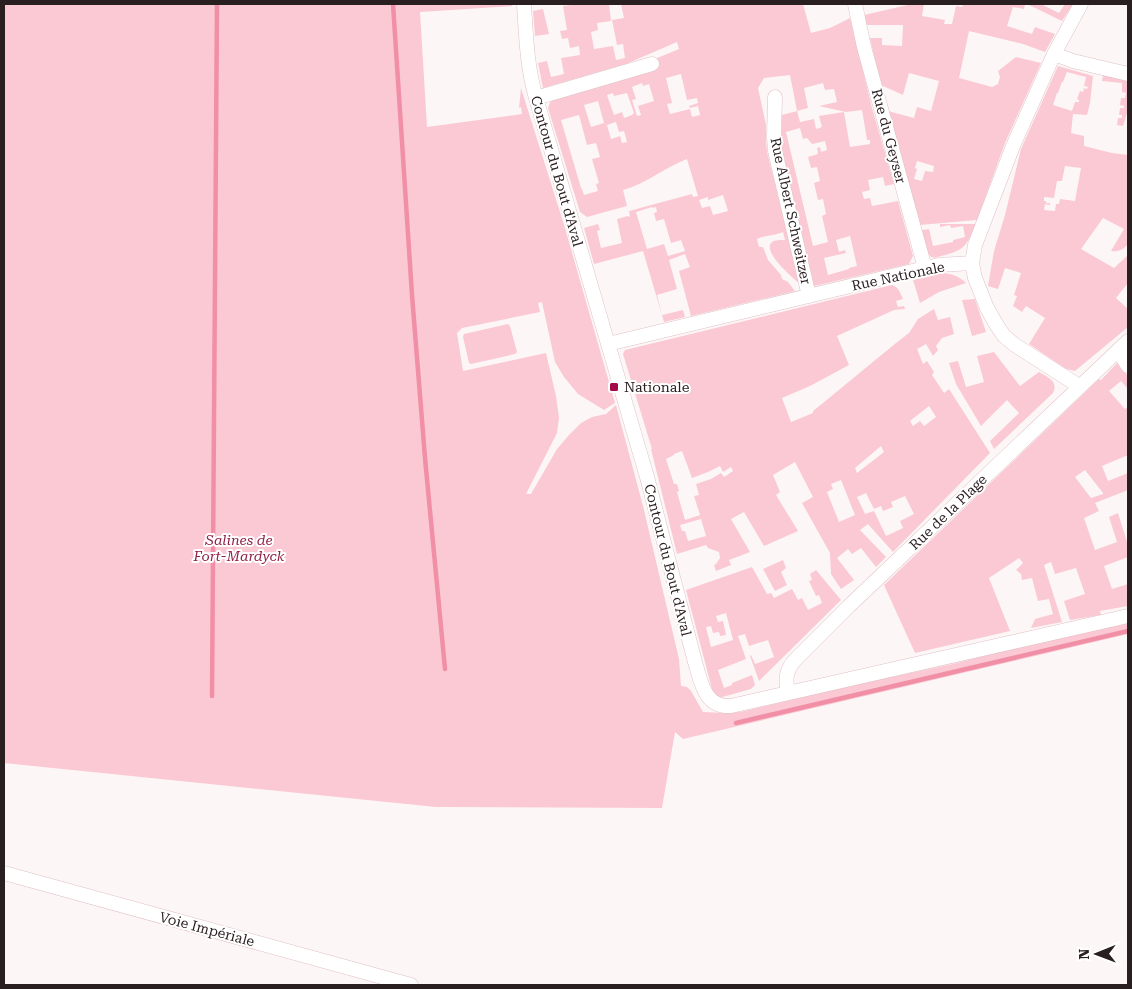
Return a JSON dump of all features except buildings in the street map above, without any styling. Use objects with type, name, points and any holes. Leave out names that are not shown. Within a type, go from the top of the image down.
[{"type":"street","name":"Contour du Bout d'Aval","points":[[524,4],[530,78],[647,477],[692,650],[704,690],[711,701],[725,706],[1128,616]]},
{"type":"street","name":"Rue du Geyser","points":[[855,4],[864,47],[924,268]]},
{"type":"street","points":[[1079,386],[1004,336],[988,308],[975,278],[972,263],[975,245],[1009,156],[1054,54],[1081,4]]},
{"type":"street","points":[[1054,54],[1074,62],[1128,74]]},
{"type":"street","points":[[536,98],[652,64]]},
{"type":"street","name":"Rue Albert Schweitzer","points":[[775,97],[774,137],[776,151],[809,296]]},
{"type":"street","name":"Rue Nationale","points":[[608,344],[924,268],[972,263]]},
{"type":"street","name":"Rue de la Plage","points":[[788,692],[786,674],[795,660],[1128,341]]},
{"type":"street","points":[[1118,351],[1128,366]]},
{"type":"street","name":"Voie Impériale","points":[[4,873],[411,985]]},
{"type":"green space","name":"Salines de Fort-Mardyck","points":[[4,4],[512,4],[512,6],[420,12],[427,127],[522,114],[521,107],[519,108],[521,88],[565,228],[615,403],[604,410],[578,394],[564,377],[555,362],[542,302],[538,303],[540,312],[462,328],[457,333],[463,371],[546,353],[556,396],[559,418],[557,433],[526,494],[531,494],[557,449],[581,423],[592,417],[606,414],[616,405],[643,506],[679,659],[681,686],[687,687],[691,691],[703,712],[740,712],[1128,622],[1128,634],[683,739],[675,732],[662,808],[436,807],[4,763]]},
{"type":"green space","points":[[609,4],[611,21],[597,23],[598,30],[591,32],[594,49],[613,46],[616,60],[625,58],[623,44],[617,45],[612,20],[624,18],[621,4],[803,4],[811,33],[830,28],[850,18],[872,108],[894,184],[885,186],[883,177],[868,180],[870,190],[862,192],[864,199],[870,198],[872,206],[898,201],[913,256],[909,264],[814,286],[780,144],[782,115],[797,111],[790,75],[764,78],[758,88],[766,125],[767,152],[800,284],[779,264],[771,252],[770,246],[772,242],[785,240],[783,232],[763,237],[757,239],[759,247],[763,247],[768,260],[781,275],[782,279],[788,282],[795,291],[691,316],[679,271],[690,267],[685,254],[669,260],[677,289],[657,295],[662,315],[683,310],[685,317],[664,322],[643,251],[594,264],[584,228],[598,224],[600,230],[597,231],[601,248],[622,243],[617,219],[630,217],[629,211],[692,194],[693,197],[698,196],[687,159],[640,184],[623,190],[627,206],[587,217],[580,212],[548,108],[551,100],[679,49],[677,42],[626,64],[543,88],[538,63],[547,61],[551,77],[564,74],[561,58],[580,55],[579,46],[570,48],[568,38],[562,39],[560,31],[567,30],[563,6]],"holes":[[[681,74],[687,100],[697,98],[698,103],[689,106],[690,108],[698,106],[700,115],[692,117],[690,109],[670,114],[667,104],[672,103],[666,78]],[[642,83],[643,86],[649,84],[654,101],[638,106],[641,115],[637,116],[632,100],[636,99],[632,87]],[[823,83],[825,90],[834,89],[837,102],[819,106],[846,112],[862,110],[867,140],[870,140],[870,144],[850,147],[844,112],[819,116],[822,127],[816,129],[814,119],[800,122],[797,111],[808,108],[804,88]],[[613,93],[614,96],[627,93],[634,113],[624,118],[622,112],[614,115],[607,95]],[[598,101],[604,123],[591,127],[584,105]],[[579,115],[587,145],[596,143],[600,157],[592,159],[599,183],[596,184],[598,191],[584,195],[561,120]],[[616,122],[619,132],[624,131],[627,142],[622,143],[620,136],[611,139],[607,125]],[[800,128],[803,139],[807,138],[812,144],[825,141],[827,150],[821,152],[820,147],[817,148],[818,154],[808,157],[811,168],[817,167],[820,181],[814,183],[818,200],[823,199],[826,214],[822,216],[828,242],[813,246],[786,132]],[[723,195],[728,211],[713,215],[710,206],[702,208],[699,200],[708,197],[708,200]],[[656,207],[657,212],[654,213],[656,221],[664,219],[671,243],[681,240],[685,251],[668,256],[664,244],[647,249],[636,212]],[[850,236],[857,266],[828,275],[824,258],[846,253],[845,250],[839,252],[836,240]]]},
{"type":"green space","points":[[912,4],[924,4],[922,16],[945,20],[944,24],[952,24],[956,6],[962,7],[963,4],[1025,4],[1024,9],[1013,7],[1007,26],[1032,34],[1035,27],[1055,34],[1045,52],[1023,44],[969,31],[959,78],[992,87],[998,84],[1000,77],[998,71],[1016,57],[1041,63],[1005,143],[977,220],[920,225],[888,111],[914,118],[917,107],[931,111],[939,81],[909,73],[903,95],[881,85],[870,38],[882,38],[882,45],[902,46],[903,25],[866,25],[864,15]],"holes":[[[917,161],[934,166],[933,172],[925,171],[922,181],[914,179]]]},
{"type":"green space","points":[[1027,4],[1041,4],[1059,13],[1065,4],[1073,4],[1062,21]]},
{"type":"green space","points":[[543,9],[549,34],[535,36],[533,11]]},
{"type":"green space","points":[[1058,66],[1093,76],[1087,115],[1073,114],[1071,133],[1084,136],[1084,146],[1128,155],[1128,244],[1120,250],[1111,251],[1124,229],[1103,218],[1081,249],[1114,268],[1128,255],[1128,283],[1116,298],[1128,309],[1128,327],[1075,371],[1066,369],[1029,344],[1045,318],[1026,306],[1022,312],[1013,306],[1017,296],[1014,295],[1021,273],[1005,268],[998,289],[988,286],[994,251],[1021,149]],"holes":[[[1067,72],[1086,77],[1084,86],[1088,87],[1087,89],[1083,88],[1083,92],[1080,91],[1077,99],[1079,102],[1075,102],[1072,111],[1053,105]],[[1065,166],[1081,168],[1075,201],[1060,199],[1059,204],[1056,204],[1055,211],[1044,210],[1045,204],[1050,205],[1050,203],[1044,201],[1044,197],[1054,198],[1057,181],[1062,181]]]},
{"type":"green space","points":[[1103,75],[1128,80],[1128,110],[1123,126],[1117,125],[1118,118],[1122,118],[1122,115],[1119,115],[1120,108],[1124,108],[1124,106],[1120,105],[1121,98],[1125,98],[1126,93],[1122,92],[1122,83],[1102,81]]},
{"type":"green space","points":[[940,224],[976,224],[964,246],[956,252],[933,257],[930,256],[924,244],[922,230],[929,229],[933,246],[953,242],[953,240],[965,237],[963,226],[951,228],[950,225],[940,227]]},
{"type":"green space","points":[[943,273],[955,276],[966,283],[939,292],[920,303],[913,280]]},
{"type":"green space","points":[[892,285],[898,289],[903,299],[896,301],[898,307],[904,306],[905,309],[894,310],[837,336],[849,365],[810,386],[782,398],[791,422],[813,413],[813,411],[909,333],[918,319],[934,309],[938,320],[950,317],[954,334],[942,338],[936,346],[938,350],[933,356],[926,344],[917,349],[923,364],[927,361],[934,372],[932,375],[944,393],[949,389],[990,453],[893,552],[868,524],[860,530],[886,557],[876,567],[861,548],[852,554],[848,549],[837,558],[854,580],[841,589],[831,574],[830,553],[802,503],[813,497],[795,462],[773,475],[780,492],[776,495],[798,531],[764,546],[744,512],[731,519],[750,552],[729,560],[731,565],[716,571],[714,565],[720,558],[719,552],[708,548],[706,545],[677,554],[652,449],[623,354],[625,350]],"holes":[[[929,406],[936,417],[924,426],[920,421],[913,426],[910,421]],[[881,446],[884,452],[857,473],[855,468]],[[682,451],[692,478],[720,466],[723,472],[731,467],[733,471],[724,477],[721,473],[696,484],[699,495],[694,496],[700,515],[685,520],[677,492],[679,491],[677,484],[674,484],[666,459]],[[841,480],[855,515],[839,522],[827,492],[833,489],[831,484]],[[866,493],[874,509],[881,506],[883,511],[893,507],[891,502],[905,496],[914,514],[900,521],[903,528],[886,536],[874,511],[865,514],[857,497]],[[701,519],[706,536],[688,541],[685,531],[682,531],[680,525]]]},
{"type":"green space","points":[[975,299],[986,332],[972,336],[962,300]]},
{"type":"green space","points":[[508,324],[517,352],[515,354],[469,363],[464,334]]},
{"type":"green space","points":[[994,352],[1020,386],[1039,372],[1053,382],[1054,389],[1053,393],[994,449],[990,441],[1019,413],[1007,400],[981,426],[956,384],[949,363],[958,361],[966,387],[984,382],[977,356]]},
{"type":"green space","points":[[1119,361],[1128,377],[1128,389],[1121,381],[1109,391],[1125,409],[1128,407],[1128,455],[1102,466],[1108,481],[1128,473],[1128,490],[1095,503],[1099,511],[1084,518],[1095,550],[1117,542],[1109,517],[1118,513],[1128,545],[1128,557],[1104,566],[1112,589],[1128,584],[1128,606],[1100,611],[1101,615],[1070,620],[1064,601],[1085,594],[1076,568],[1055,574],[1051,562],[1044,565],[1062,622],[1031,628],[1035,619],[1053,614],[1049,599],[1038,601],[1032,578],[1022,580],[1021,574],[1016,570],[1023,563],[1019,558],[989,578],[1010,631],[915,653],[884,585],[1099,379],[1101,380]],"holes":[[[1085,470],[1103,493],[1091,498],[1075,477]]]},
{"type":"green space","points":[[783,560],[786,568],[781,572],[787,585],[775,591],[763,569]]},
{"type":"green space","points":[[752,567],[767,594],[771,593],[774,598],[792,589],[798,600],[802,598],[808,610],[822,603],[819,595],[816,596],[809,581],[812,580],[810,574],[816,570],[841,600],[759,681],[750,656],[755,664],[774,657],[768,640],[749,646],[745,634],[738,636],[746,659],[718,670],[724,688],[752,675],[755,685],[751,689],[719,698],[712,689],[686,590]],"holes":[[[726,613],[733,640],[711,647],[706,627],[711,626],[713,633],[719,632],[720,636],[726,635],[723,621],[718,622],[716,616]]]},
{"type":"waterway","points":[[212,696],[217,4]]},
{"type":"waterway","points":[[393,4],[412,295],[445,669]]},
{"type":"waterway","points":[[736,723],[1128,631]]},
{"type":"place","name":"Nationale","points":[[614,387]]}]
